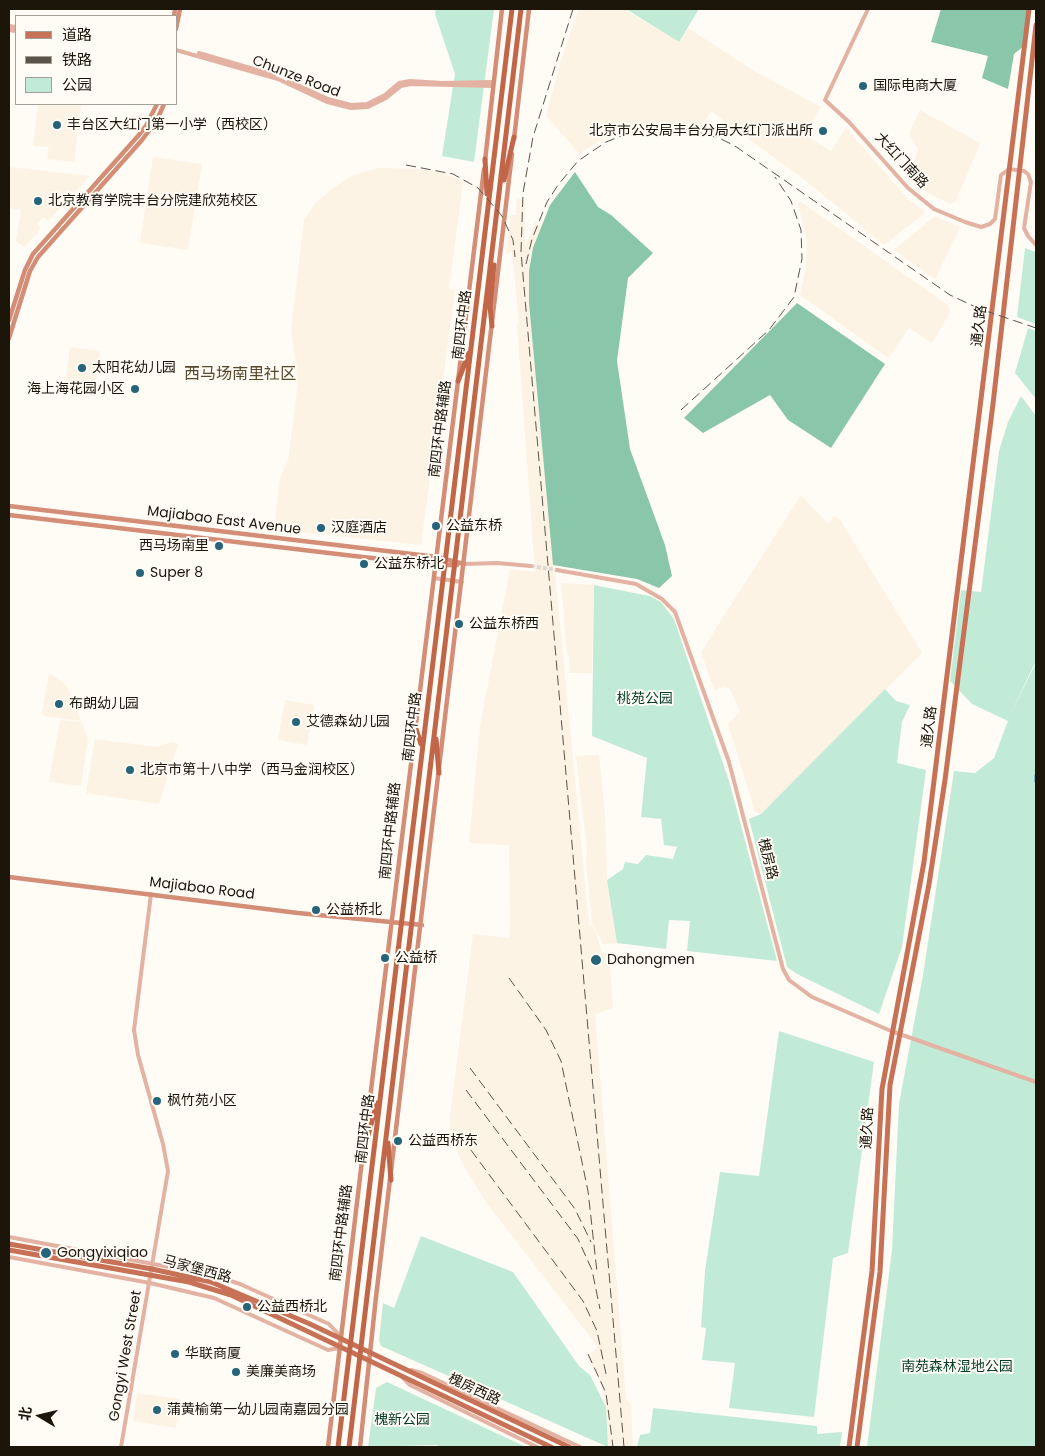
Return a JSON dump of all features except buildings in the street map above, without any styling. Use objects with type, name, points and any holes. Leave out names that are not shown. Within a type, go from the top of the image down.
[{"type":"highway","name":"南四环中路","points":[[338,1447],[512,9]]},
{"type":"highway","name":"南四环中路","points":[[349,1447],[521,9]]},
{"type":"highway","points":[[500,192],[514,137]]},
{"type":"highway","points":[[485,159],[488,208]]},
{"type":"highway","points":[[492,254],[494,271],[490,306],[492,326]]},
{"type":"highway","points":[[458,381],[472,345]]},
{"type":"highway","points":[[415,726],[422,747]]},
{"type":"highway","points":[[435,729],[439,774]]},
{"type":"highway","points":[[363,1153],[382,1085]]},
{"type":"highway","points":[[387,1132],[391,1180]]},
{"type":"main road","name":"南四环中路辅路","points":[[328,1447],[502,9]]},
{"type":"main road","points":[[360,1447],[529,9]]},
{"type":"main road","name":"通久路","points":[[850,1447],[872,1271],[882,1089],[891,1031],[924,862],[1029,9]]},
{"type":"main road","name":"通久路","points":[[858,1447],[880,1272],[890,1085],[929,884],[945,780],[993,404],[1036,25]]},
{"type":"main road","points":[[9,320],[25,270],[33,254],[138,136],[146,126],[156,105]]},
{"type":"main road","points":[[9,338],[38,257],[142,140],[157,120],[164,105]]},
{"type":"main road","name":"Majiabao East Avenue","points":[[9,506],[437,557],[464,564]]},
{"type":"main road","points":[[9,515],[436,565],[464,564]]},
{"type":"main road","name":"Majiabao Road","points":[[9,877],[422,925]]},
{"type":"main road","name":"马家堡西路","points":[[9,1244],[152,1269],[211,1282],[371,1352]]},
{"type":"main road","points":[[9,1250],[152,1269]]},
{"type":"main road","name":"槐房西路","points":[[152,1269],[231,1295],[551,1447]]},
{"type":"main road","name":"槐房西路","points":[[371,1352],[569,1447]]},
{"type":"street","name":"大红门南路","points":[[868,9],[825,100],[849,122],[908,188],[934,209],[965,222],[981,227],[990,224],[994,219],[1001,176],[1009,169]]},
{"type":"street","name":"Chunze Road","points":[[178,50],[278,76],[328,99],[351,105],[368,104],[385,95],[399,83],[410,81],[493,84]]},
{"type":"street","points":[[1009,169],[1019,170],[1028,174],[1031,182],[1024,228],[1036,245]]},
{"type":"street","points":[[464,564],[497,563],[531,566]]},
{"type":"street","name":"槐房路","points":[[558,570],[636,584],[671,607],[678,617],[729,762],[783,968],[789,980],[812,997],[891,1031],[1036,1082]]},
{"type":"street","points":[[434,578],[462,582]]},
{"type":"street","name":"Gongyi West Street","points":[[121,1447],[168,1171],[163,1144],[138,1055],[134,1030],[151,894]]},
{"type":"street","points":[[9,1237],[152,1269],[212,1275],[240,1284],[329,1324],[342,1338]]},
{"type":"street","points":[[9,1257],[150,1283],[214,1298],[328,1350],[340,1348]]},
{"type":"street","points":[[407,1369],[422,1373],[580,1447]]},
{"type":"street","points":[[403,1378],[410,1385],[538,1447]]},
{"type":"shaded area","points":[[579,9],[624,9],[679,42],[688,28],[754,71],[821,107],[803,134],[831,151],[846,128],[908,199],[926,212],[884,245],[806,181],[711,111],[703,124],[636,124],[609,135],[579,154],[546,115],[562,57]]},
{"type":"shaded area","name":"丰台区大红门第一小学（西校区）","points":[[38,105],[81,105],[74,162],[47,159],[49,147],[33,146]]},
{"type":"shaded area","points":[[920,110],[980,143],[956,201],[950,204],[917,187],[919,178],[912,170],[918,149],[909,134]]},
{"type":"shaded area","points":[[153,157],[202,164],[188,250],[140,243]]},
{"type":"shaded area","name":"北京教育学院丰台分院建欣苑校区","points":[[9,167],[90,176],[48,221],[43,217],[37,224],[41,228],[25,247],[16,241],[21,210],[9,208]]},
{"type":"shaded area","points":[[378,168],[423,169],[445,173],[463,182],[449,289],[455,290],[421,545],[274,529],[280,478],[288,461],[298,383],[291,330],[304,220],[316,203],[332,189],[351,176]]},
{"type":"shaded area","points":[[517,199],[525,200],[525,248],[535,222],[542,227],[530,258],[529,303],[589,925],[592,925],[596,932],[602,953],[609,953],[613,1008],[595,1014],[626,1399],[631,1404],[633,1447],[608,1447],[602,1387],[587,1356],[598,1347],[485,1201],[462,1163],[450,1132],[450,1116],[473,934],[509,938],[510,927],[509,845],[469,843],[480,726],[510,569],[535,572],[517,324],[519,322],[512,252],[506,254],[511,215],[516,215]]},
{"type":"shaded area","points":[[800,201],[948,305],[950,312],[932,343],[909,328],[888,358],[800,295],[806,266],[807,242],[798,204]]},
{"type":"shaded area","points":[[935,216],[960,227],[935,279],[894,250]]},
{"type":"shaded area","name":"太阳花幼儿园","points":[[70,347],[100,351],[95,389],[65,385]]},
{"type":"shaded area","points":[[801,495],[828,524],[834,516],[840,520],[922,653],[761,814],[755,812],[728,724],[740,712],[730,689],[725,687],[714,690],[701,652]]},
{"type":"shaded area","points":[[561,583],[594,585],[592,673],[568,673],[570,670],[569,656],[567,654]]},
{"type":"shaded area","name":"布朗幼儿园","points":[[49,673],[67,686],[81,721],[44,716],[42,713]]},
{"type":"shaded area","name":"艾德森幼儿园","points":[[285,700],[314,705],[307,745],[278,740]]},
{"type":"shaded area","points":[[60,720],[81,722],[88,738],[81,786],[49,782]]},
{"type":"shaded area","name":"北京市第十八中学（西马金润校区）","points":[[95,739],[157,747],[171,742],[178,744],[159,804],[86,793]]},
{"type":"shaded area","points":[[599,755],[605,815],[607,880],[617,943],[603,944],[592,923],[586,861],[587,849],[576,756]]},
{"type":"shaded area","name":"蒲黄榆第一幼儿园南嘉园分园","points":[[137,1393],[180,1399],[176,1428],[133,1421]]},
{"type":"green space","points":[[436,9],[494,9],[474,162],[442,156],[455,74],[435,14]]},
{"type":"green space","points":[[626,9],[699,9],[679,42]]},
{"type":"green space","points":[[941,9],[1028,9],[1024,46],[1014,54],[1008,89],[982,78],[988,56],[931,42]]},
{"type":"green space","points":[[575,172],[598,207],[611,215],[653,253],[628,278],[617,361],[630,449],[665,545],[672,576],[659,588],[637,579],[553,565],[529,303],[529,271],[533,248],[550,205]]},
{"type":"green space","points":[[1025,248],[1036,252],[1036,324],[1017,317]]},
{"type":"green space","points":[[797,303],[885,364],[831,448],[788,420],[770,395],[703,433],[684,418]]},
{"type":"green space","points":[[1028,328],[1036,331],[1036,399],[1015,373]]},
{"type":"green space","name":"南苑森林湿地公园","points":[[1021,396],[1036,416],[1036,661],[1008,719],[1036,663],[1036,1447],[867,1447],[892,1250],[899,1104],[923,975],[954,771],[975,773],[994,758],[1008,721],[972,704],[950,681],[961,590],[981,592],[999,451],[1008,422]]},
{"type":"green space","name":"桃苑公园","points":[[594,585],[650,596],[661,602],[674,619],[730,784],[777,961],[687,951],[690,921],[669,920],[666,949],[617,943],[607,880],[623,869],[625,862],[638,864],[646,855],[673,859],[677,847],[664,845],[661,819],[641,817],[647,758],[592,736]]},
{"type":"green space","points":[[885,689],[896,701],[910,705],[902,722],[897,763],[926,770],[902,947],[879,1014],[797,974],[787,967],[749,819],[761,814]]},
{"type":"green space","points":[[779,1031],[874,1062],[848,1253],[833,1258],[814,1417],[729,1408],[735,1363],[702,1360],[706,1328],[701,1327],[705,1271],[720,1172],[759,1176]]},
{"type":"green space","points":[[421,1236],[513,1272],[579,1366],[590,1375],[606,1407],[608,1447],[381,1346],[379,1341],[383,1303],[394,1308]]},
{"type":"green space","name":"槐新公园","points":[[387,1382],[526,1447],[441,1447],[437,1445],[368,1447],[376,1388]]},
{"type":"green space","points":[[653,1408],[817,1426],[817,1434],[842,1432],[840,1447],[637,1447],[640,1435],[650,1433]]},
{"type":"waterway","points":[[1036,776],[1036,781]]},
{"type":"tunnel","points":[[531,566],[557,570]]},
{"type":"railway","points":[[573,9],[533,137],[523,193],[521,252],[624,1447]]},
{"type":"railway","points":[[526,264],[532,239],[547,202],[578,161],[606,142],[631,132],[655,128],[686,129],[719,138],[735,146],[950,295],[980,309],[1036,328]]},
{"type":"railway","points":[[406,165],[453,174],[478,188],[502,216],[513,240],[515,257]]},
{"type":"railway","points":[[681,410],[769,330],[794,297],[802,259],[801,230],[791,201],[775,177]]},
{"type":"railway","points":[[509,978],[546,1030],[561,1061],[588,1191],[597,1272]]},
{"type":"railway","points":[[470,1068],[575,1209],[591,1242]]},
{"type":"railway","points":[[466,1090],[578,1239],[592,1270],[600,1309]]},
{"type":"railway","points":[[462,1138],[583,1301],[597,1331],[606,1374]]},
{"type":"railway","points":[[588,1354],[606,1393],[613,1447]]},
{"type":"place","name":"国际电商大厦","points":[[863,86]]},
{"type":"place","name":"丰台区大红门第一小学（西校区）","points":[[57,125]]},
{"type":"place","name":"北京市公安局丰台分局大红门派出所","points":[[823,131]]},
{"type":"place","name":"北京教育学院丰台分院建欣苑校区","points":[[38,201]]},
{"type":"place","name":"太阳花幼儿园","points":[[82,368]]},
{"type":"place","name":"海上海花园小区","points":[[135,389]]},
{"type":"place","name":"公益东桥","points":[[436,526]]},
{"type":"place","name":"汉庭酒店","points":[[321,528]]},
{"type":"place","name":"西马场南里","points":[[219,546]]},
{"type":"place","name":"公益东桥北","points":[[364,564]]},
{"type":"place","name":"Super 8","points":[[140,573]]},
{"type":"place","name":"公益东桥西","points":[[459,624]]},
{"type":"place","name":"布朗幼儿园","points":[[59,704]]},
{"type":"place","name":"艾德森幼儿园","points":[[296,722]]},
{"type":"place","name":"北京市第十八中学（西马金润校区）","points":[[130,770]]},
{"type":"place","name":"公益桥北","points":[[316,910]]},
{"type":"place","name":"公益桥","points":[[385,958]]},
{"type":"place","name":"Dahongmen","points":[[596,960]]},
{"type":"place","name":"枫竹苑小区","points":[[157,1101]]},
{"type":"place","name":"公益西桥东","points":[[398,1141]]},
{"type":"place","name":"Gongyixiqiao","points":[[46,1253]]},
{"type":"place","name":"公益西桥北","points":[[247,1307]]},
{"type":"place","name":"华联商厦","points":[[175,1354]]},
{"type":"place","name":"美廉美商场","points":[[236,1372]]},
{"type":"place","name":"蒲黄榆第一幼儿园南嘉园分园","points":[[157,1410]]},
{"type":"district","name":"西马场南里社区","points":[[240,375]]}]
